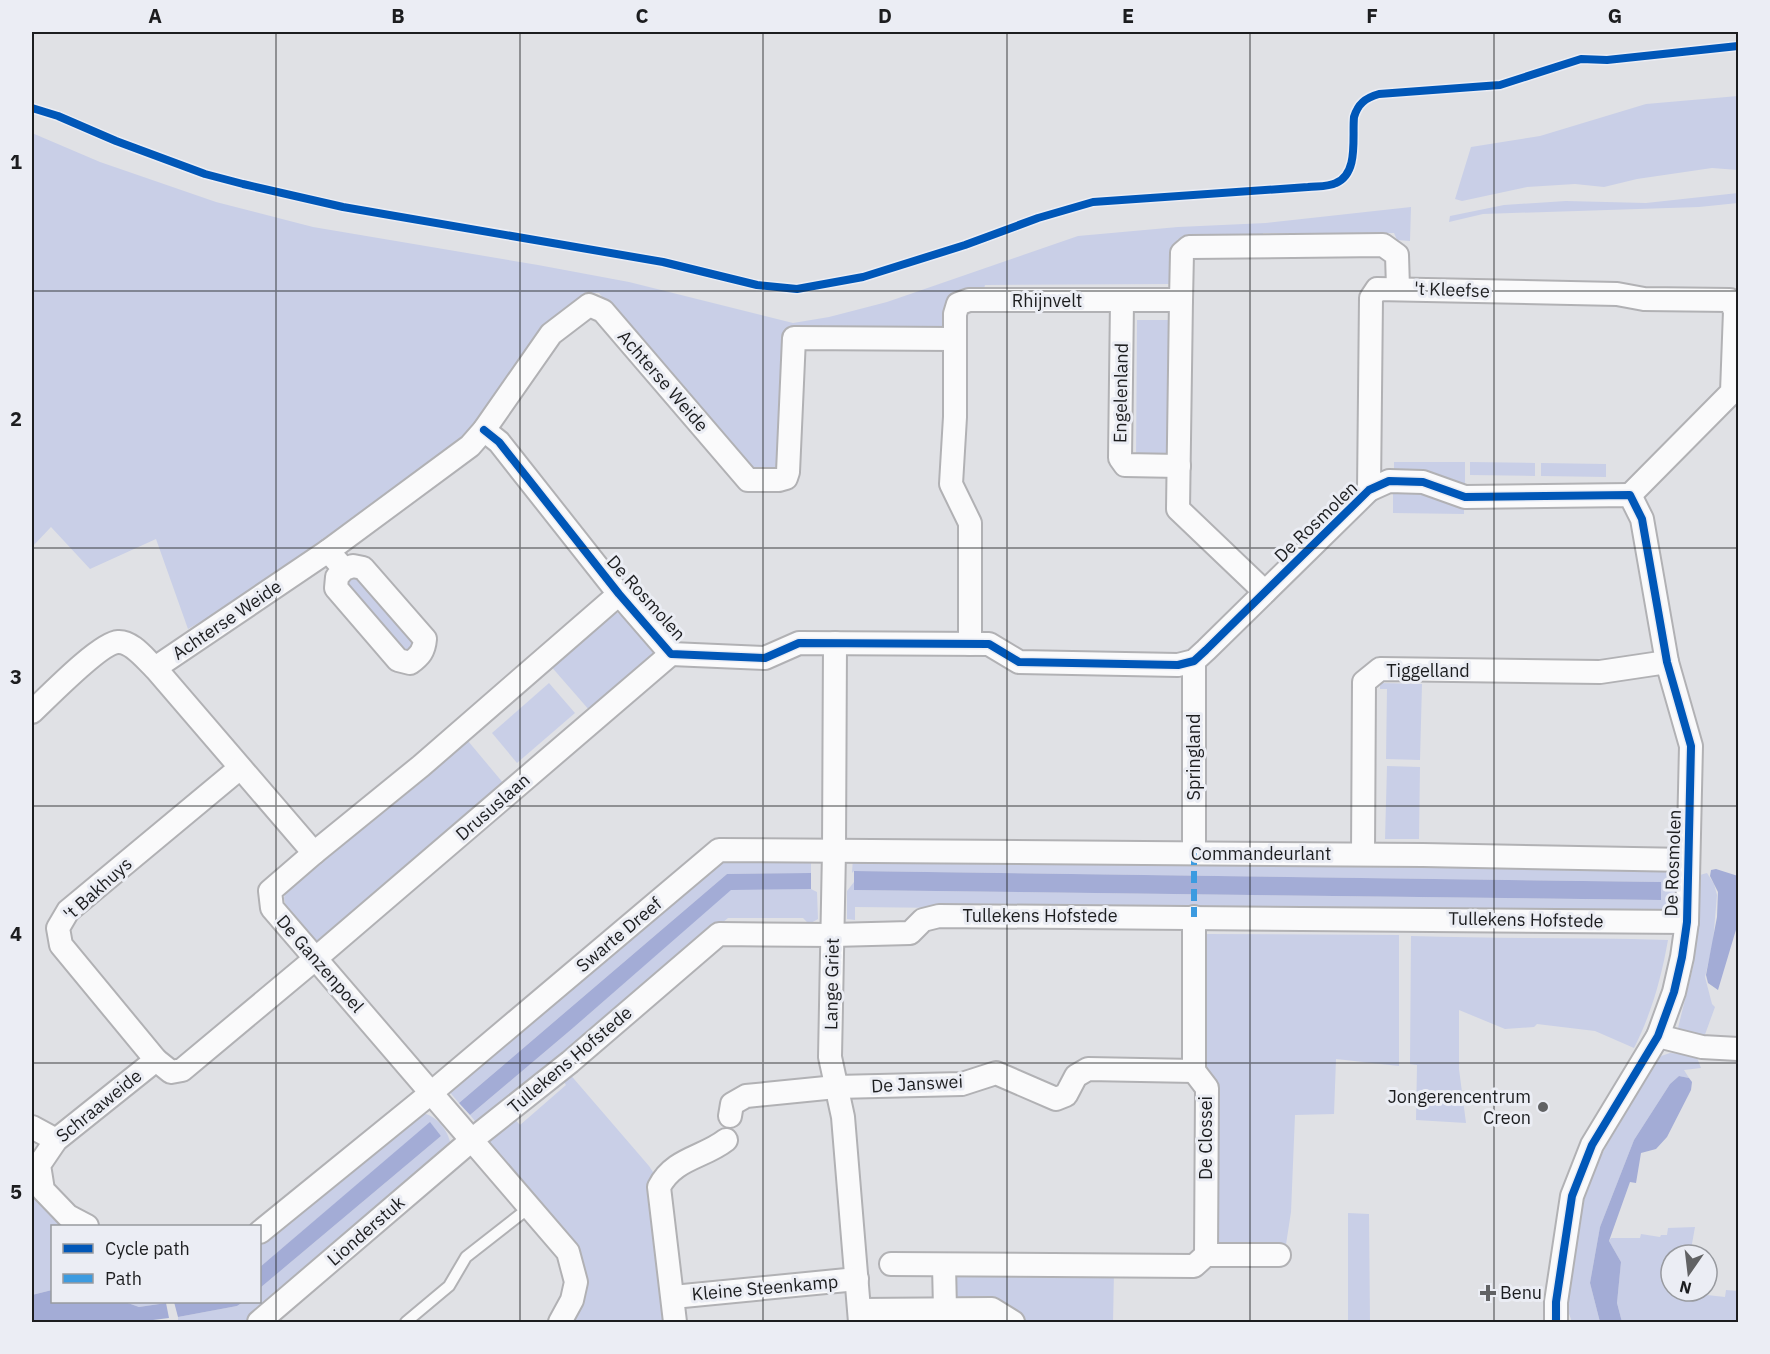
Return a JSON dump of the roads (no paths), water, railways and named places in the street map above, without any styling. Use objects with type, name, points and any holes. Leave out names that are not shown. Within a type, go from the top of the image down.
[{"type":"street","points":[[1265,592],[1178,509],[1182,253],[1189,247],[1383,245],[1397,255],[1398,288]]},
{"type":"street","name":"'t Kleefse","points":[[1369,490],[1371,298],[1377,289],[1617,294],[1644,299],[1734,294],[1732,392],[1630,495]]},
{"type":"street","name":"Rhijnvelt","points":[[970,644],[970,523],[951,484],[955,417],[954,339],[955,314],[958,304],[969,300],[1181,300]]},
{"type":"street","name":"Engelenland","points":[[1122,301],[1120,458],[1125,465],[1179,466]]},
{"type":"street","name":"Achterse Weide","points":[[155,668],[328,551],[470,446],[484,430],[552,334],[588,305],[603,311],[748,480],[779,480],[786,478],[788,472],[794,338],[954,339]]},
{"type":"street","name":"De Rosmolen","points":[[484,430],[499,442],[619,594],[671,654],[765,658],[799,643],[970,644],[989,645],[1019,662],[1178,665],[1194,661],[1369,490],[1389,481],[1423,482],[1465,496],[1630,495],[1642,519],[1667,662],[1691,746],[1687,922],[1674,992],[1658,1036],[1592,1145],[1572,1196],[1556,1302],[1556,1323]]},
{"type":"street","points":[[328,551],[344,570]]},
{"type":"street","points":[[32,712],[102,648],[117,642],[130,645],[155,668],[314,853],[421,766],[619,594]]},
{"type":"street","name":"Lange Griet","points":[[835,643],[830,1057],[843,1117],[860,1316]]},
{"type":"street","name":"Drususlaan","points":[[315,959],[671,654]]},
{"type":"street","name":"Springland","points":[[1194,661],[1194,853]]},
{"type":"street","name":"Tiggelland","points":[[1363,854],[1364,682],[1380,669],[1600,672],[1667,662]]},
{"type":"street","name":"'t Bakhuys","points":[[156,1060],[61,945],[58,928],[68,911],[240,768]]},
{"type":"street","name":"Swarte Dreef","points":[[431,1093],[719,850],[834,851]]},
{"type":"street","name":"Commandeurlant","points":[[834,851],[1363,854],[1688,860]]},
{"type":"street","name":"De Ganzenpoel","points":[[314,853],[270,891],[272,908],[568,1252],[576,1282],[572,1300],[560,1323]]},
{"type":"street","name":"Tullekens Hofstede","points":[[473,1139],[570,1062],[719,934],[910,933],[923,920],[939,916],[1687,922]]},
{"type":"street","name":"De Clossei","points":[[1194,917],[1194,1071],[1207,1088],[1206,1255]]},
{"type":"street","name":"Schraaweide","points":[[84,1225],[68,1216],[43,1190],[35,1167],[56,1140],[156,1060],[171,1072],[182,1070],[315,959]]},
{"type":"street","points":[[1658,1036],[1702,1047],[1738,1049]]},
{"type":"street","name":"De Janswei","points":[[836,1087],[962,1084],[996,1073],[1056,1099],[1066,1095],[1076,1076],[1088,1069],[1194,1071]]},
{"type":"street","points":[[730,1116],[732,1104],[746,1096],[836,1087]]},
{"type":"street","points":[[261,1231],[431,1093]]},
{"type":"street","points":[[32,1126],[56,1140]]},
{"type":"street","name":"Lionderstuk","points":[[259,1323],[473,1139]]},
{"type":"street","name":"Kleine Steenkamp","points":[[675,1323],[673,1297],[655,1199],[669,1171],[685,1161],[715,1149],[726,1140]]},
{"type":"street","points":[[891,1264],[1194,1266],[1206,1255],[1279,1255]]},
{"type":"street","points":[[944,1265],[945,1309]]},
{"type":"street","name":"Kleine Steenkamp","points":[[673,1297],[857,1279]]},
{"type":"street","points":[[860,1316],[945,1309],[992,1309],[1012,1323]]},
{"type":"lane","points":[[406,1323],[449,1286],[466,1257],[530,1207]]},
{"type":"lane","points":[[419,1323],[420,1310]]},
{"type":"water","points":[[1716,869],[1738,876],[1738,923],[1718,990],[1708,983],[1706,975],[1717,917],[1718,892],[1710,876],[1711,870]]},
{"type":"water","points":[[854,871],[1661,882],[1661,900],[854,890]]},
{"type":"water","points":[[811,873],[811,889],[731,890],[470,1115],[459,1103],[727,874]]},
{"type":"water","points":[[1679,1076],[1689,1078],[1692,1082],[1691,1090],[1667,1137],[1656,1149],[1641,1153],[1636,1183],[1630,1182],[1609,1241],[1621,1262],[1617,1303],[1622,1322],[1600,1322],[1590,1283],[1600,1227],[1634,1140],[1670,1084]]},
{"type":"water","points":[[430,1122],[441,1136],[261,1287],[261,1266]]},
{"type":"water","points":[[51,1290],[51,1303],[128,1303],[139,1307],[166,1303],[169,1318],[137,1322],[32,1322],[32,1295]]},
{"type":"water","points":[[174,1303],[242,1303],[237,1306],[178,1317]]},
{"type":"place","name":"Jongerencentrum Creon","points":[[1543,1107]]},
{"type":"place","name":"Benu","points":[[1488,1293]]}]
